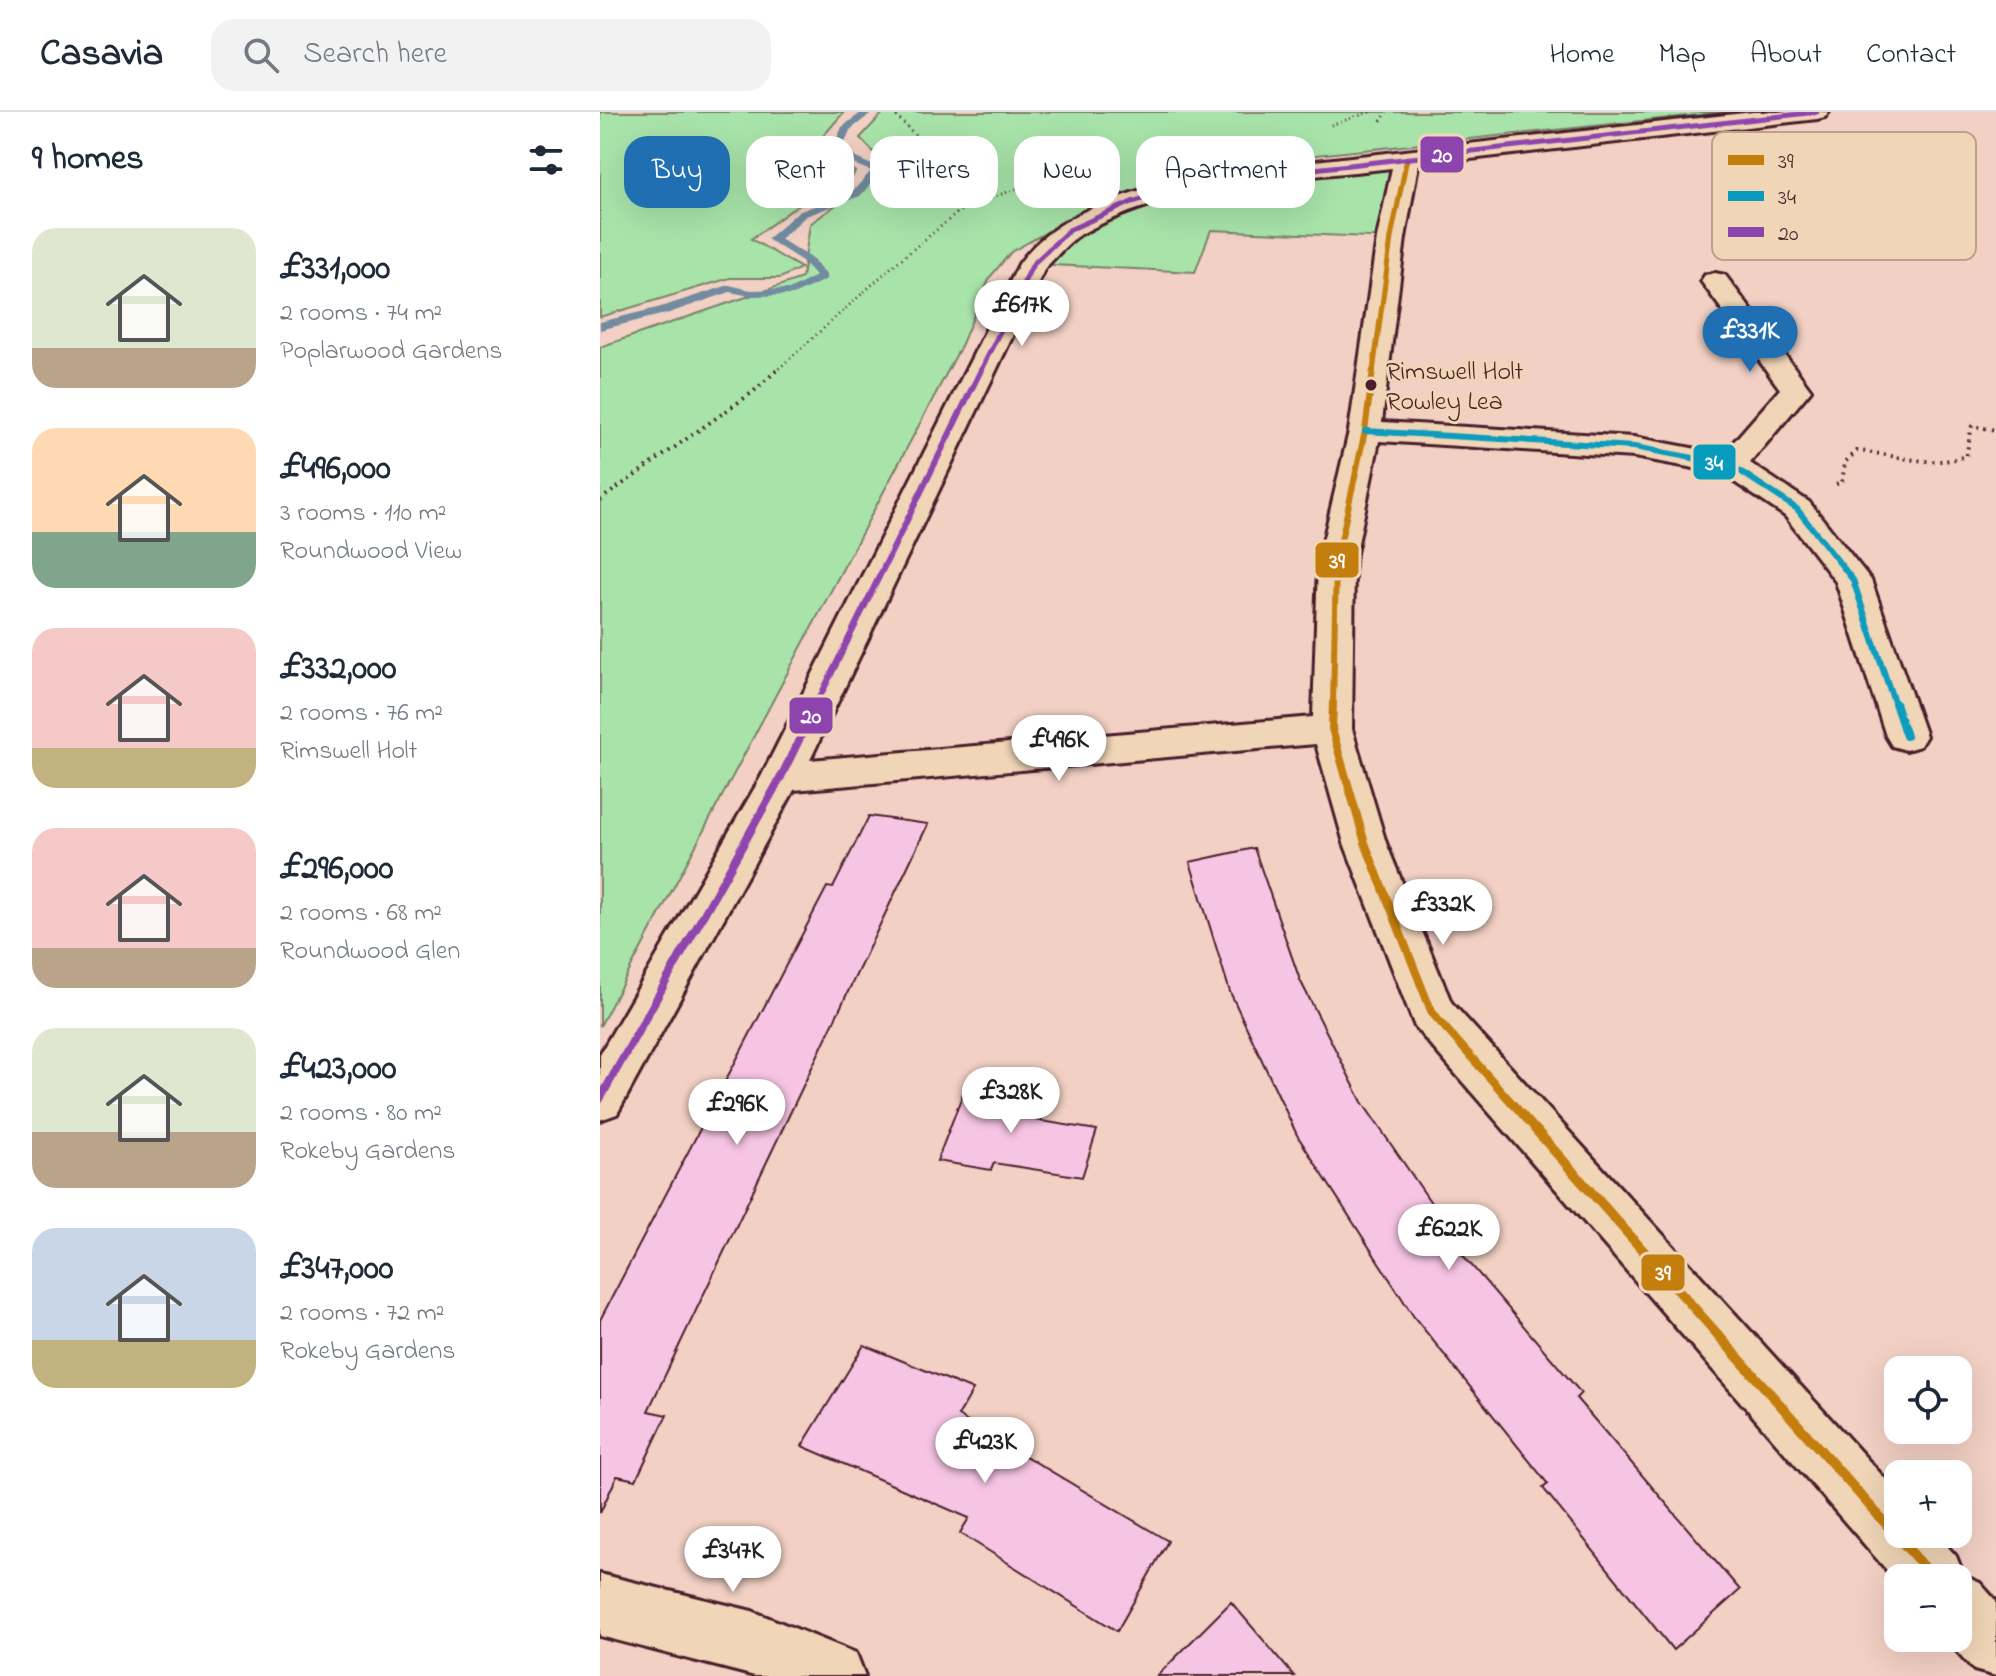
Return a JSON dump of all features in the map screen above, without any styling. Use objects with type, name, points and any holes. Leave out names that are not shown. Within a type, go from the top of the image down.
[{"type":"street","points":[[600,1099],[781,777],[1033,264],[1069,230],[1132,202],[1199,182],[1817,112]]},
{"type":"street","points":[[1407,158],[1391,238],[1365,431],[1336,563],[1332,729],[1365,843],[1432,1013],[1922,1564]]},
{"type":"street","points":[[1715,281],[1796,390],[1731,465]]},
{"type":"street","points":[[1365,431],[1634,447],[1731,465],[1797,509],[1853,580],[1906,736]]},
{"type":"street","points":[[781,777],[1332,729]]},
{"type":"street","points":[[600,1605],[752,1643],[833,1676]]},
{"type":"street","points":[[1972,1621],[1996,1648]]},
{"type":"path","points":[[900,112],[897,117],[916,136]]},
{"type":"path","points":[[1324,127],[1370,112]]},
{"type":"path","points":[[600,500],[753,392],[895,264],[965,208]]},
{"type":"path","points":[[1785,501],[1842,482],[1845,462],[1857,451],[1875,451],[1918,462],[1947,464],[1966,456],[1972,426],[1996,430]]},
{"type":"green space","points":[[600,112],[844,112],[823,136],[746,136],[746,208],[794,208],[751,239],[801,268],[780,278],[730,278],[600,317]]},
{"type":"green space","points":[[884,112],[1726,112],[1315,155],[1315,136],[1136,136],[1136,193],[1120,199],[1120,136],[1014,136],[1014,208],[1092,208],[1011,252],[990,277],[961,346],[600,1026],[600,347],[802,278],[810,224],[832,208],[854,208],[854,192],[870,180],[870,208],[998,208],[998,136],[870,136],[870,148],[860,138]]},
{"type":"green space","points":[[1407,158],[1391,238],[1211,230],[1195,272],[1033,264],[1069,230],[1132,202],[1136,201],[1136,208],[1315,208],[1315,173]]},
{"type":"building","points":[[869,816],[928,824],[648,1411],[667,1415],[636,1480],[617,1476],[600,1513],[600,1320],[827,887],[833,888]]},
{"type":"building","points":[[1254,848],[1300,980],[1362,1102],[1449,1229],[1443,1232],[1581,1393],[1576,1398],[1740,1590],[1673,1650],[1543,1488],[1548,1484],[1414,1317],[1297,1135],[1230,992],[1190,862]]},
{"type":"building","points":[[969,1078],[1021,1087],[1010,1116],[1097,1130],[1082,1177],[994,1163],[991,1170],[937,1161]]},
{"type":"building","points":[[864,1345],[973,1390],[958,1416],[1168,1541],[1117,1631],[960,1533],[969,1518],[802,1446]]},
{"type":"building","points":[[1231,1602],[1294,1676],[1157,1676]]},
{"type":"waterway","points":[[600,326],[665,310],[729,288],[751,293],[793,292],[823,277],[806,259],[773,239],[802,214],[856,194],[878,170],[852,160],[838,148],[846,129],[868,112]]},
{"type":"transit line","name":"20","points":[[600,1099],[781,777],[1033,264],[1069,230],[1132,202],[1199,182],[1817,112]]},
{"type":"transit line","name":"39","points":[[1407,158],[1391,238],[1365,431],[1336,563],[1332,729],[1365,843],[1432,1013],[1922,1564]]},
{"type":"transit line","name":"34","points":[[1365,431],[1634,447],[1731,465],[1797,509],[1853,580],[1906,736]]},
{"type":"place","name":"Rimswell Holt Rowley Lea","points":[[1371,385]]}]
